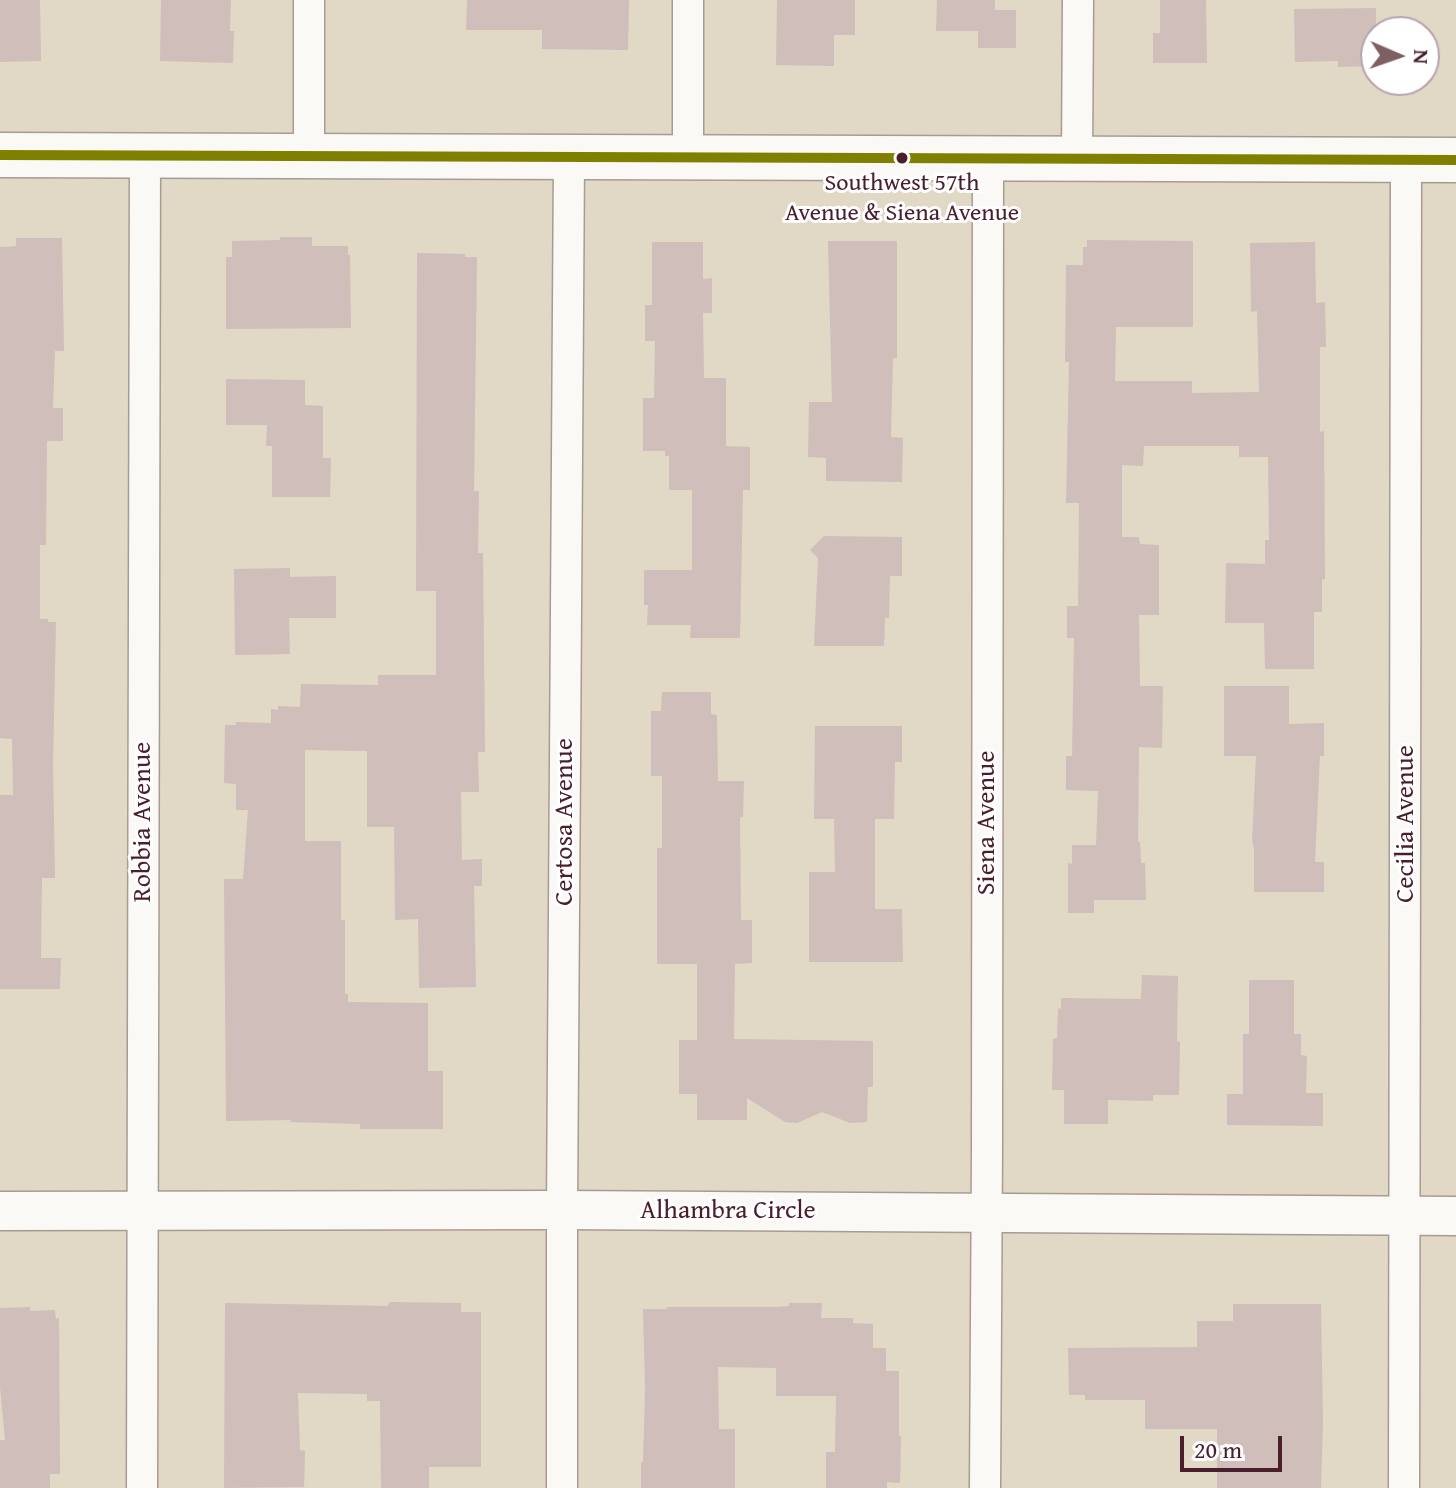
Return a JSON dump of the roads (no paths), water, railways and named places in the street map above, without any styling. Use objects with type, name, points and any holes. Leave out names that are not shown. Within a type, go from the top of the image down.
[{"type":"main road","points":[[0,155],[1456,160]]},
{"type":"street","points":[[309,0],[309,156]]},
{"type":"street","points":[[688,0],[688,157]]},
{"type":"street","points":[[1077,158],[1078,0]]},
{"type":"street","name":"Robbia Avenue","points":[[142,1488],[145,155]]},
{"type":"street","name":"Certosa Avenue","points":[[562,1488],[569,157]]},
{"type":"street","name":"Siena Avenue","points":[[985,1488],[988,158]]},
{"type":"street","name":"Cecilia Avenue","points":[[1404,1488],[1406,160]]},
{"type":"street","name":"Alhambra Circle","points":[[0,1211],[562,1210],[1456,1216]]},
{"type":"place","name":"Southwest 57th Avenue & Siena Avenue","points":[[902,158]]}]
